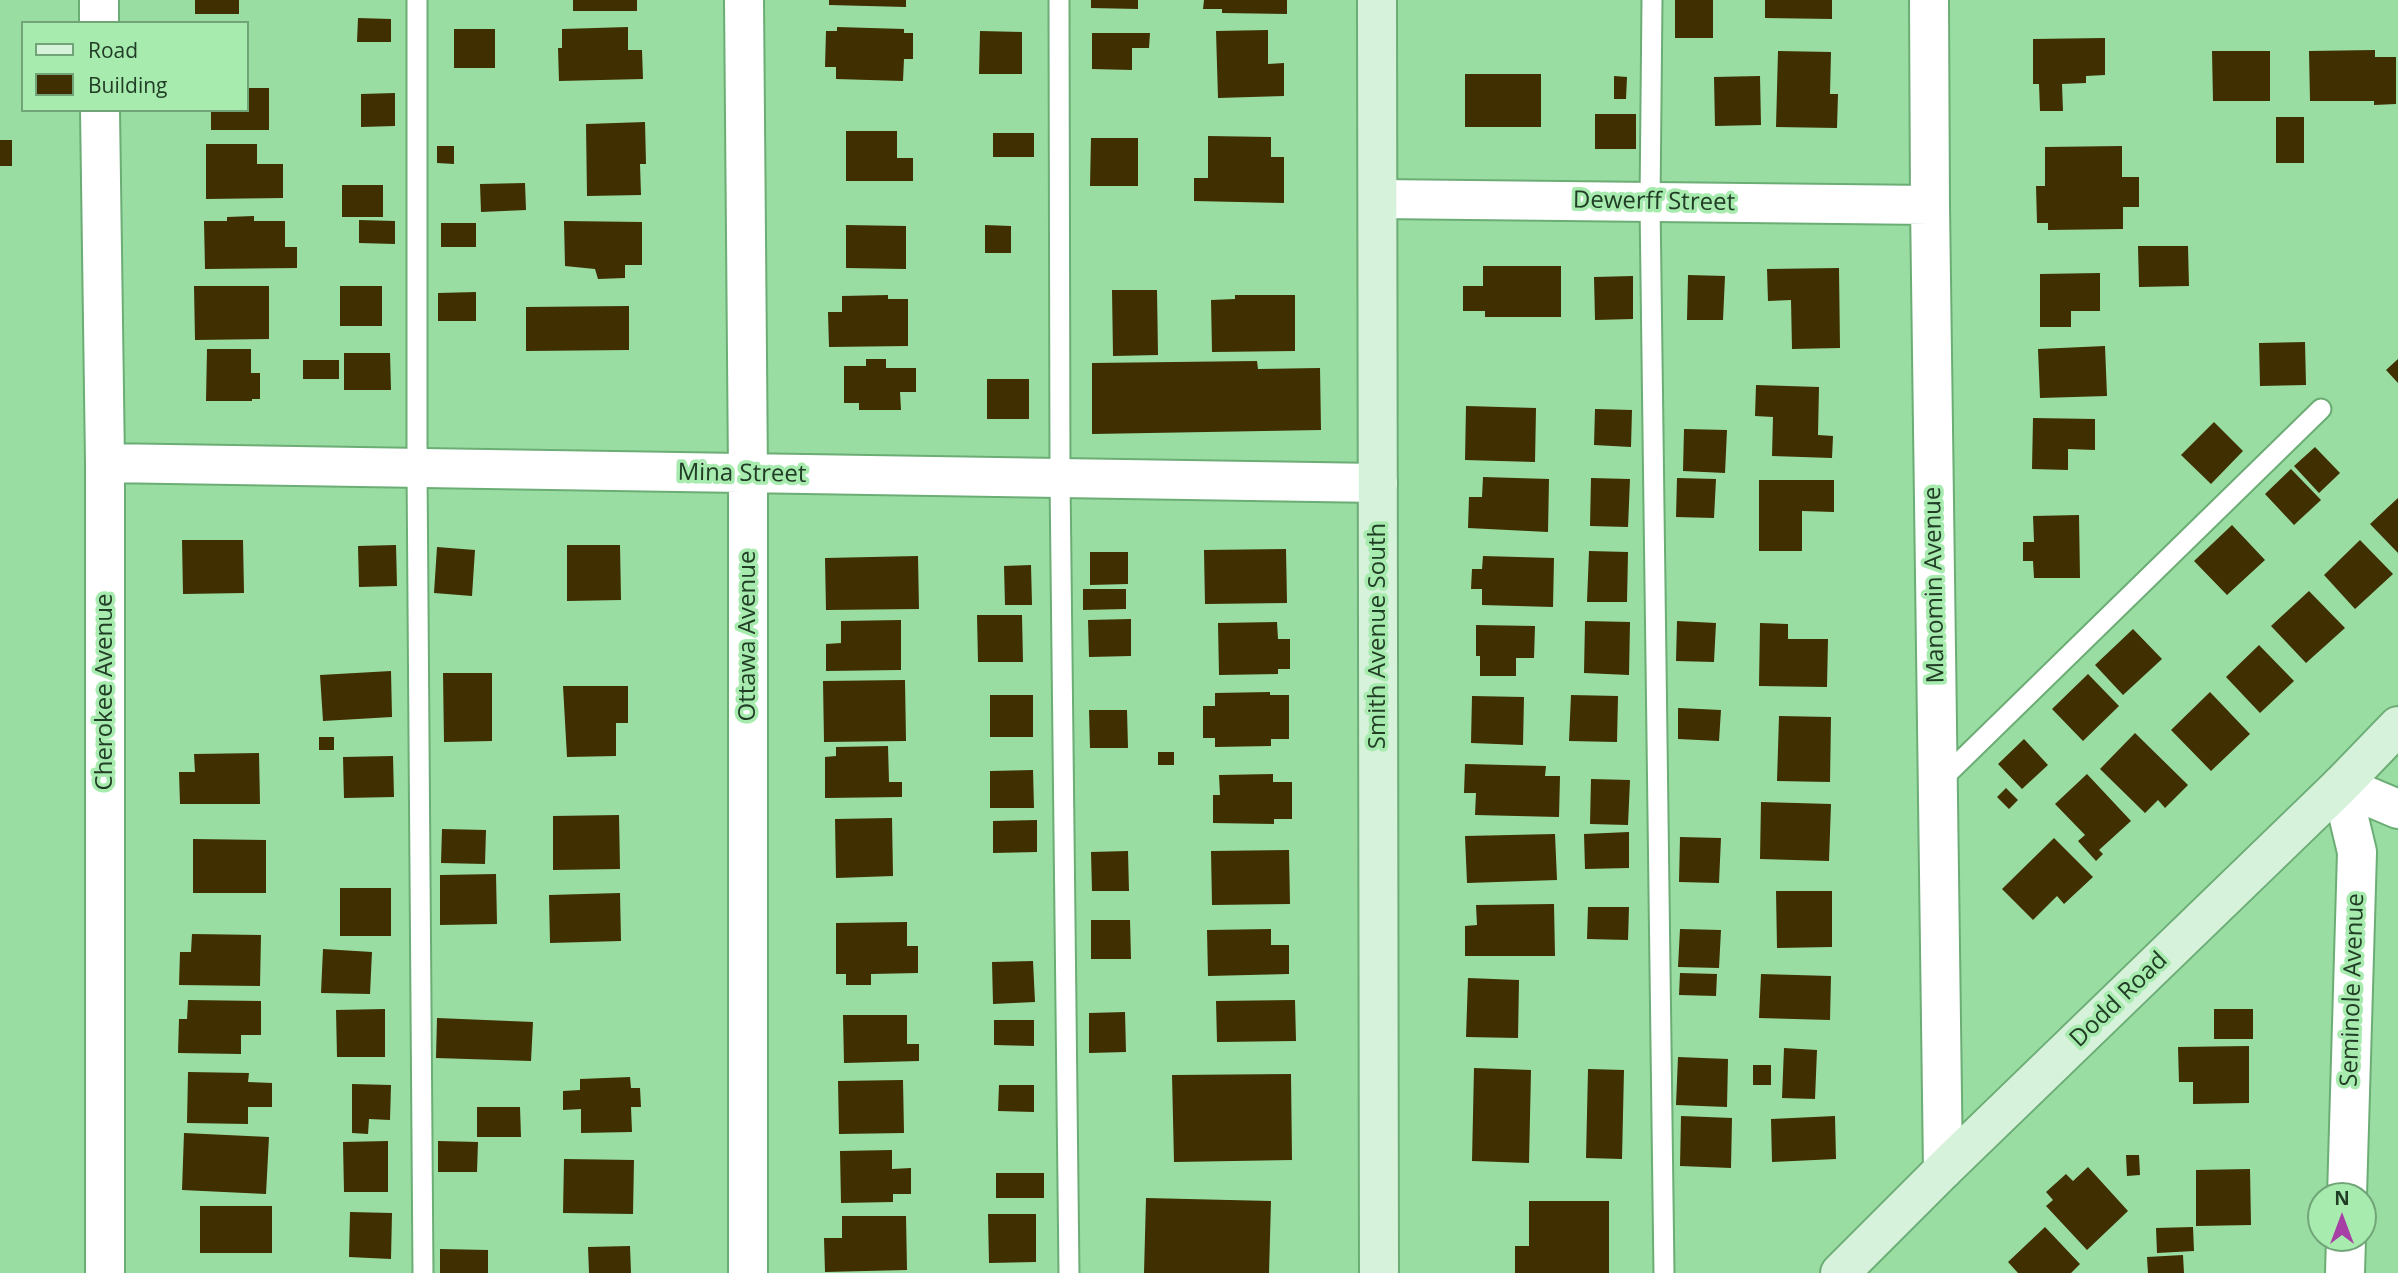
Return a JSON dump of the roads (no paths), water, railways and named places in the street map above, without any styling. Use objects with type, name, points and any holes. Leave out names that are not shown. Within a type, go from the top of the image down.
[{"type":"main road","name":"Smith Avenue South","points":[[1377,0],[1379,1273]]},
{"type":"main road","name":"Dodd Road","points":[[1840,1273],[2341,785],[2398,726]]},
{"type":"street","points":[[99,0],[99,21]]},
{"type":"street","name":"Ottawa Avenue","points":[[744,0],[748,474],[748,1273]]},
{"type":"street","name":"Manomin Avenue","points":[[1929,0],[1943,1170]]},
{"type":"street","name":"Cherokee Avenue","points":[[100,112],[105,463],[105,1273]]},
{"type":"street","name":"Dewerff Street","points":[[1378,199],[1930,205]]},
{"type":"street","name":"Mina Street","points":[[105,463],[1378,483]]},
{"type":"street","points":[[2341,785],[2398,809]]},
{"type":"street","name":"Seminole Avenue","points":[[2341,785],[2357,852],[2347,1182]]},
{"type":"street","points":[[2345,1273],[2346,1252]]},
{"type":"lane","points":[[417,0],[417,468],[424,1273]]},
{"type":"lane","points":[[1059,0],[1060,478],[1069,1273]]},
{"type":"lane","points":[[1652,0],[1650,203],[1664,1273]]},
{"type":"lane","points":[[1938,783],[2321,409]]}]
